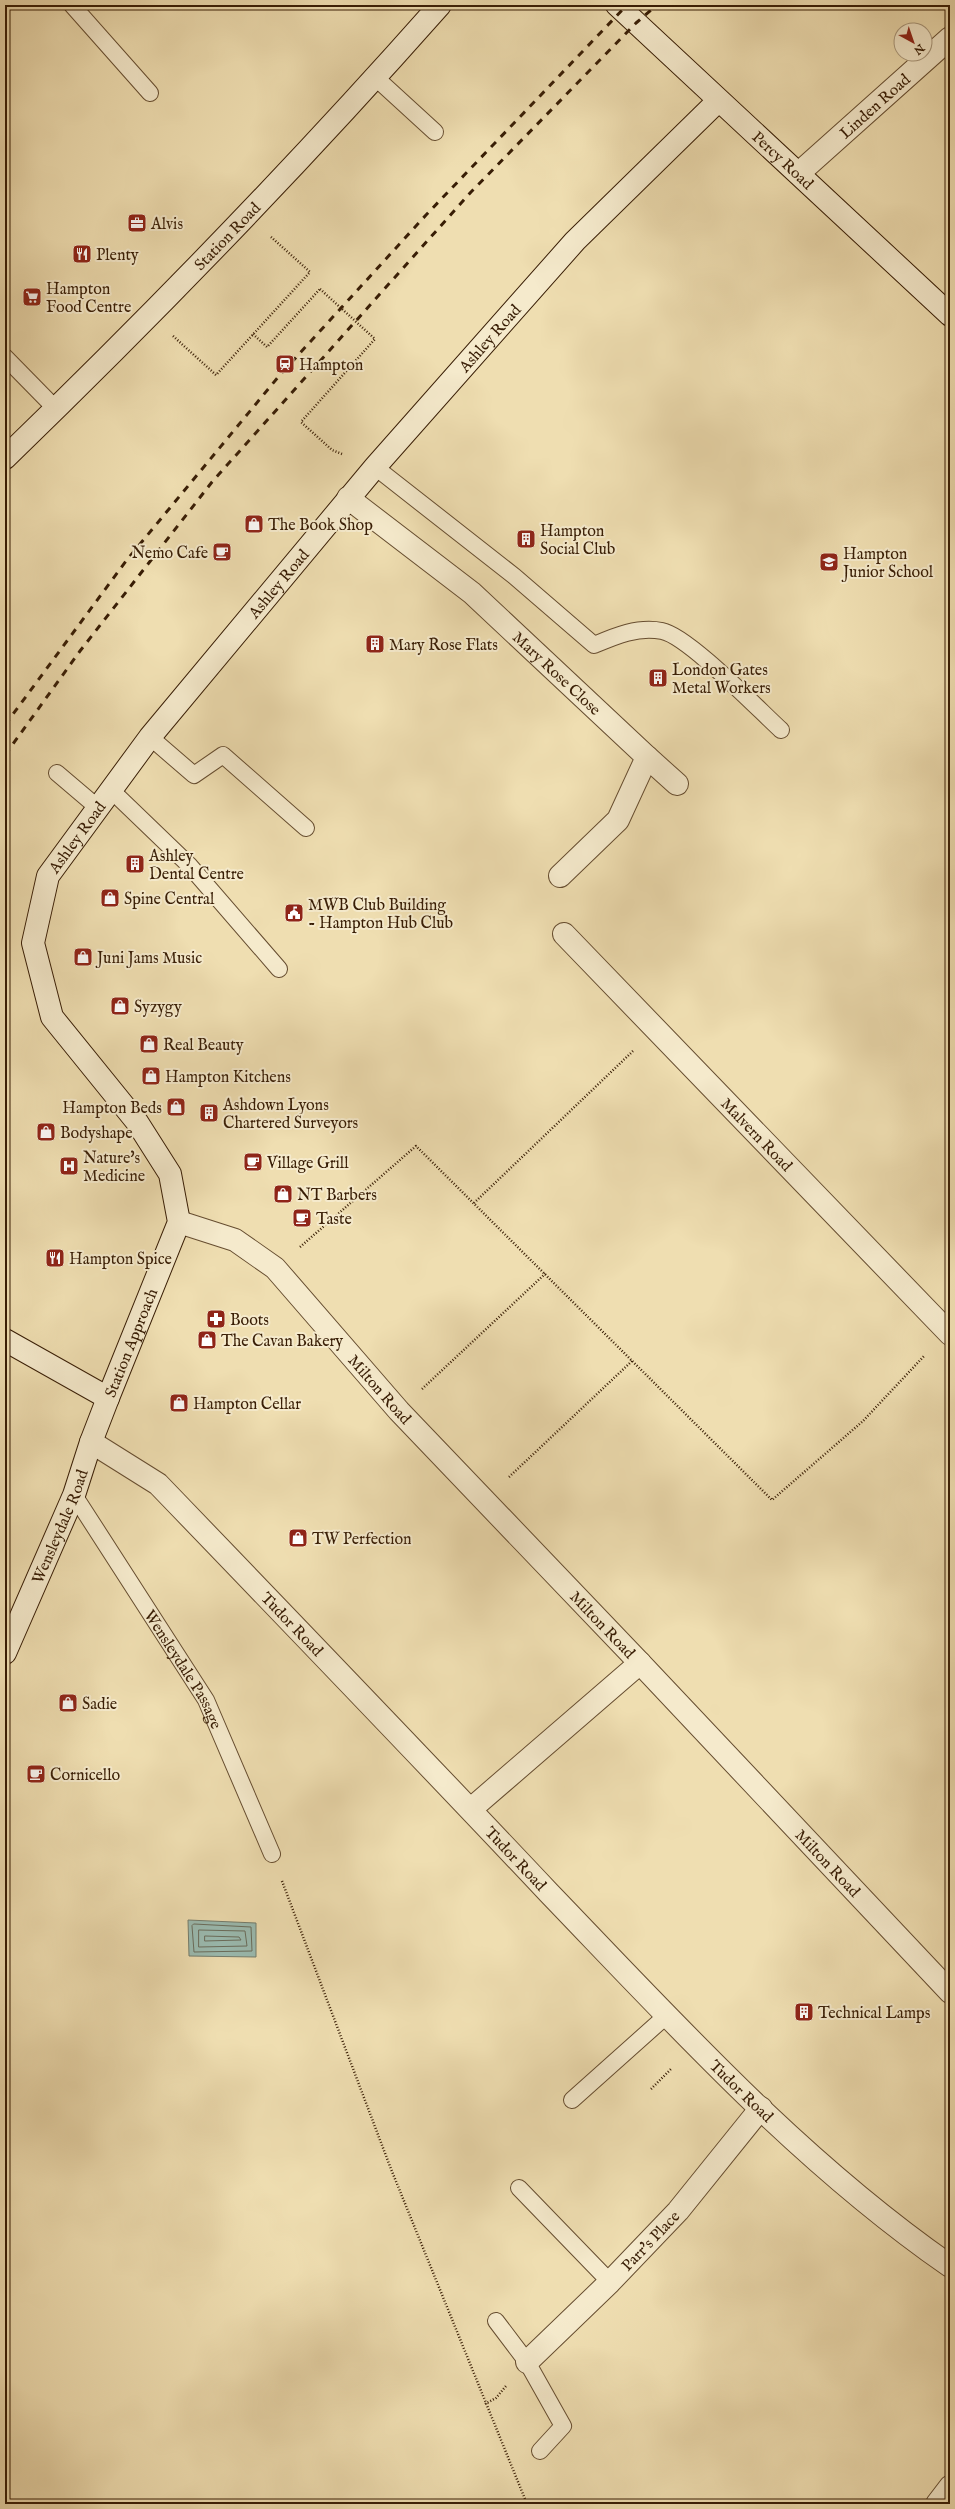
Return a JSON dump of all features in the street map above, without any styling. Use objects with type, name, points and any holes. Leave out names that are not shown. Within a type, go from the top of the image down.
[{"type":"street","name":"Station Road","points":[[5,458],[151,316],[248,216],[376,78],[440,5]]},
{"type":"street","name":"Percy Road","points":[[617,5],[718,101],[799,174],[950,315]]},
{"type":"street","name":"Linden Road","points":[[799,174],[950,38]]},
{"type":"street","name":"Ashley Road","points":[[179,1222],[170,1174],[137,1122],[52,1017],[33,944],[48,876],[110,789],[150,737],[348,498],[575,241],[718,101]]},
{"type":"street","name":"Mary Rose Close","points":[[348,498],[472,594],[677,784]]},
{"type":"street","points":[[560,876],[618,820],[647,757]]},
{"type":"street","name":"Malvern Road","points":[[564,934],[948,1332]]},
{"type":"street","name":"Milton Road","points":[[179,1222],[235,1240],[275,1268],[399,1411],[640,1663],[950,1992]]},
{"type":"street","name":"Station Approach","points":[[5,1340],[108,1398],[179,1222]]},
{"type":"street","name":"Wensleydale Road","points":[[5,1653],[74,1495],[91,1442],[108,1398]]},
{"type":"street","name":"Tudor Road","points":[[91,1442],[158,1484],[666,2016],[761,2108],[862,2200],[950,2266]]},
{"type":"street","name":"Milton Road","points":[[470,1810],[640,1663]]},
{"type":"street","name":"Parr's Place","points":[[527,2362],[610,2282],[678,2211],[761,2108]]},
{"type":"street","points":[[937,2504],[950,2487]]},
{"type":"lane","points":[[72,5],[150,93]]},
{"type":"lane","points":[[376,78],[435,132]]},
{"type":"lane","points":[[5,357],[56,409]]},
{"type":"lane","points":[[375,467],[514,576],[594,645],[624,632],[662,631],[690,646],[781,730]]},
{"type":"lane","points":[[150,737],[194,775],[223,755],[306,828]]},
{"type":"lane","points":[[57,774],[97,807]]},
{"type":"lane","points":[[110,789],[189,865],[279,969]]},
{"type":"lane","name":"Wensleydale Passage","points":[[74,1495],[206,1700],[272,1854]]},
{"type":"lane","points":[[572,2100],[666,2016]]},
{"type":"lane","points":[[518,2188],[610,2282]]},
{"type":"lane","points":[[496,2321],[527,2362],[563,2426],[540,2451]]},
{"type":"path","points":[[151,316],[216,375],[310,272],[248,216]]},
{"type":"path","points":[[253,334],[267,347],[320,289],[375,339],[301,422],[332,450],[375,467]]},
{"type":"path","points":[[474,1203],[655,1029]]},
{"type":"path","points":[[275,1268],[416,1146],[546,1273],[772,1500],[863,1421],[948,1332]]},
{"type":"path","points":[[399,1411],[546,1273]]},
{"type":"path","points":[[484,1501],[632,1361]]},
{"type":"path","points":[[272,1854],[391,2170],[527,2504]]},
{"type":"water","points":[[188,1920],[256,1923],[256,1957],[189,1956]]},
{"type":"railway","points":[[5,725],[126,561],[279,376],[426,215],[627,5]]},
{"type":"railway","points":[[5,755],[80,651],[212,482],[471,192],[636,23],[657,5]]},
{"type":"place","name":"Alvis","points":[[137,223]]},
{"type":"place","name":"Plenty","points":[[82,254]]},
{"type":"place","name":"Hampton Food Centre","points":[[32,297]]},
{"type":"place","name":"Hampton","points":[[285,364]]},
{"type":"place","name":"The Book Shop","points":[[254,524]]},
{"type":"place","name":"Hampton Social Club","points":[[526,539]]},
{"type":"place","name":"Nemo Cafe","points":[[222,552]]},
{"type":"place","name":"Hampton Junior School","points":[[829,562]]},
{"type":"place","name":"Mary Rose Flats","points":[[375,644]]},
{"type":"place","name":"London Gates Metal Workers","points":[[658,678]]},
{"type":"place","name":"Ashley Dental Centre","points":[[135,864]]},
{"type":"place","name":"Spine Central","points":[[110,898]]},
{"type":"place","name":"MWB Club Building - Hampton Hub Club","points":[[294,913]]},
{"type":"place","name":"Juni Jams Music","points":[[83,957]]},
{"type":"place","name":"Syzygy","points":[[120,1006]]},
{"type":"place","name":"Real Beauty","points":[[149,1044]]},
{"type":"place","name":"Hampton Kitchens","points":[[151,1076]]},
{"type":"place","name":"Hampton Beds","points":[[176,1107]]},
{"type":"place","name":"Ashdown Lyons Chartered Surveyors","points":[[209,1113]]},
{"type":"place","name":"Bodyshape","points":[[46,1132]]},
{"type":"place","name":"Village Grill","points":[[253,1162]]},
{"type":"place","name":"Nature's Medicine","points":[[69,1166]]},
{"type":"place","name":"NT Barbers","points":[[283,1194]]},
{"type":"place","name":"Taste","points":[[302,1218]]},
{"type":"place","name":"Hampton Spice","points":[[55,1258]]},
{"type":"place","name":"Boots","points":[[216,1319]]},
{"type":"place","name":"The Cavan Bakery","points":[[207,1340]]},
{"type":"place","name":"Hampton Cellar","points":[[179,1403]]},
{"type":"place","name":"TW Perfection","points":[[298,1538]]},
{"type":"place","name":"Sadie","points":[[68,1703]]},
{"type":"place","name":"Cornicello","points":[[36,1774]]},
{"type":"place","name":"Technical Lamps","points":[[804,2012]]}]
